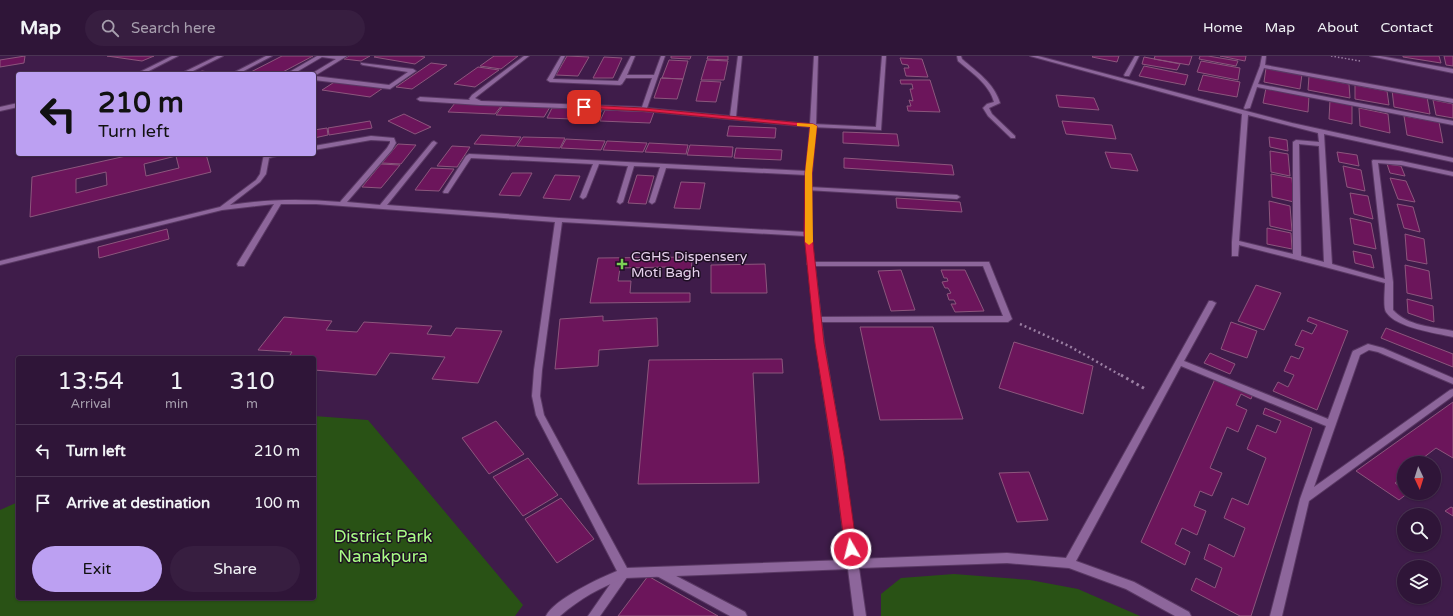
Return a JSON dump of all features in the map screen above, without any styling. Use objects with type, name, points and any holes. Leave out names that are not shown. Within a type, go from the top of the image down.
[{"type":"street","points":[[143,72],[176,56]]},
{"type":"street","points":[[187,72],[221,56]]},
{"type":"street","points":[[238,72],[270,56]]},
{"type":"street","points":[[292,72],[320,56]]},
{"type":"street","points":[[323,56],[343,57]]},
{"type":"street","points":[[478,102],[472,99],[474,96],[527,56]]},
{"type":"street","points":[[563,56],[550,80],[620,83],[633,56]]},
{"type":"street","points":[[644,109],[663,56]]},
{"type":"street","points":[[733,118],[740,56]]},
{"type":"street","points":[[816,56],[809,173],[808,234],[817,320],[860,616]]},
{"type":"street","points":[[420,99],[644,109],[813,126],[879,129],[884,56]]},
{"type":"street","points":[[959,56],[960,60],[982,79],[993,93],[997,103],[989,105],[986,108],[990,115],[1013,137]]},
{"type":"street","points":[[1032,56],[1321,131],[1452,160],[1453,170]]},
{"type":"street","points":[[1127,76],[1137,56]]},
{"type":"street","points":[[1235,254],[1246,111],[1262,66],[1264,56]]},
{"type":"street","points":[[1372,56],[1453,71]]},
{"type":"street","points":[[316,73],[343,57]]},
{"type":"street","points":[[316,78],[390,87],[413,71],[363,64]]},
{"type":"street","points":[[1262,66],[1453,101]]},
{"type":"street","points":[[624,76],[655,77]]},
{"type":"street","points":[[1255,85],[1453,124]]},
{"type":"street","points":[[0,109],[16,105]]},
{"type":"street","points":[[1321,131],[1328,265]]},
{"type":"street","points":[[316,148],[371,138],[392,139],[393,143],[390,149],[342,204]]},
{"type":"street","points":[[1297,257],[1296,142],[1300,141],[1321,144]]},
{"type":"street","points":[[382,207],[434,143]]},
{"type":"street","points":[[222,208],[258,181],[263,174],[266,156]]},
{"type":"street","points":[[446,192],[469,156],[809,173]]},
{"type":"street","points":[[1453,174],[1401,163],[1381,160],[1375,161],[1389,282],[1389,310],[1395,317],[1403,321],[1453,334]]},
{"type":"street","points":[[583,197],[597,162]]},
{"type":"street","points":[[620,202],[632,164]]},
{"type":"street","points":[[652,202],[663,166]]},
{"type":"street","points":[[809,189],[957,198]]},
{"type":"street","points":[[241,264],[279,202]]},
{"type":"street","points":[[0,263],[222,208],[256,203],[279,202],[342,204],[559,220],[808,234]]},
{"type":"street","points":[[559,220],[538,370],[536,396],[540,415],[624,573]]},
{"type":"street","points":[[1235,242],[1389,282]]},
{"type":"street","points":[[811,264],[986,264],[1008,319],[817,320]]},
{"type":"street","points":[[1069,563],[1212,303]]},
{"type":"street","points":[[1276,616],[1304,499],[1356,353],[1360,350],[1368,348],[1380,350],[1453,381]]},
{"type":"street","points":[[1179,362],[1331,424]]},
{"type":"street","points":[[1304,499],[1453,392]]},
{"type":"street","points":[[552,616],[566,604],[593,586],[624,573],[1007,558],[1069,563],[1130,585],[1185,616]]},
{"type":"street","points":[[659,572],[741,616]]},
{"type":"street","points":[[594,616],[624,573]]},
{"type":"path","points":[[1008,319],[1069,346],[1159,397]]},
{"type":"green space","name":"District Park Nanakpura","points":[[316,416],[368,420],[523,605],[515,616],[0,616],[0,510],[16,503],[16,600],[316,600]]},
{"type":"green space","points":[[954,574],[1030,580],[1078,589],[1140,616],[881,616],[881,594],[901,578]]},
{"type":"building","points":[[25,56],[24,63],[0,67],[0,60]]},
{"type":"building","points":[[107,56],[154,56],[142,61]]},
{"type":"building","points":[[282,56],[313,56],[283,72],[251,72]]},
{"type":"building","points":[[349,56],[370,56],[361,61],[344,59]]},
{"type":"building","points":[[494,56],[518,56],[501,69],[480,66]]},
{"type":"building","points":[[567,56],[589,57],[578,76],[556,75]]},
{"type":"building","points":[[671,56],[691,56],[690,59],[671,58]]},
{"type":"building","points":[[708,56],[728,56],[728,60],[707,59]]},
{"type":"building","points":[[1119,56],[1117,62],[1092,57]]},
{"type":"building","points":[[1155,56],[1192,56],[1189,65],[1154,59]]},
{"type":"building","points":[[1200,56],[1238,61],[1236,66],[1199,59]]},
{"type":"building","points":[[1220,56],[1246,56],[1245,61]]},
{"type":"building","points":[[1439,56],[1441,63],[1403,57]]},
{"type":"building","points":[[1444,56],[1453,56],[1453,66],[1446,65]]},
{"type":"building","points":[[374,57],[425,57],[415,64]]},
{"type":"building","points":[[604,57],[622,58],[613,78],[593,78]]},
{"type":"building","points":[[1144,57],[1180,64],[1177,70],[1142,64]]},
{"type":"building","points":[[900,58],[922,59],[928,77],[906,76],[904,68],[909,68],[908,65],[902,64]]},
{"type":"building","points":[[669,60],[688,61],[683,79],[662,78]]},
{"type":"building","points":[[707,60],[728,61],[724,80],[701,80]]},
{"type":"building","points":[[1201,61],[1240,68],[1238,80],[1197,72]]},
{"type":"building","points":[[431,63],[447,65],[412,89],[396,87]]},
{"type":"building","points":[[1144,66],[1188,75],[1185,85],[1139,76]]},
{"type":"building","points":[[478,67],[499,70],[475,87],[454,84]]},
{"type":"building","points":[[1266,68],[1302,74],[1300,89],[1264,82]]},
{"type":"building","points":[[1203,75],[1240,82],[1237,97],[1198,90]]},
{"type":"building","points":[[1309,76],[1349,84],[1350,98],[1308,90]]},
{"type":"building","points":[[661,78],[683,79],[677,99],[654,98]]},
{"type":"building","points":[[900,80],[930,80],[940,112],[908,111],[907,106],[911,106],[909,100],[913,101],[910,89],[913,89],[912,84],[901,84]]},
{"type":"building","points":[[336,81],[383,88],[370,97],[322,90]]},
{"type":"building","points":[[701,81],[721,82],[716,102],[696,101]]},
{"type":"building","points":[[1355,85],[1387,91],[1389,105],[1355,99]]},
{"type":"building","points":[[1266,88],[1309,96],[1308,112],[1263,103]]},
{"type":"building","points":[[1392,90],[1427,97],[1430,114],[1394,107]]},
{"type":"building","points":[[1056,95],[1094,98],[1099,110],[1059,107]]},
{"type":"building","points":[[1330,100],[1352,104],[1352,124],[1329,119]]},
{"type":"building","points":[[1433,100],[1453,104],[1453,118],[1436,115]]},
{"type":"building","points":[[455,103],[502,105],[495,114],[448,112]]},
{"type":"building","points":[[503,105],[550,107],[544,117],[496,115]]},
{"type":"building","points":[[552,108],[602,110],[597,120],[547,118]]},
{"type":"building","points":[[1359,108],[1388,114],[1390,133],[1360,126]]},
{"type":"building","points":[[605,110],[654,112],[650,123],[600,121]]},
{"type":"building","points":[[404,114],[431,127],[415,134],[388,121]]},
{"type":"building","points":[[1404,116],[1439,122],[1443,143],[1407,135]]},
{"type":"building","points":[[370,121],[372,128],[329,135],[328,128]]},
{"type":"building","points":[[1062,121],[1112,125],[1116,139],[1066,134]]},
{"type":"building","points":[[729,126],[776,128],[775,138],[727,136]]},
{"type":"building","points":[[327,128],[328,135],[316,138],[316,130]]},
{"type":"building","points":[[843,132],[897,134],[899,146],[843,143]]},
{"type":"building","points":[[481,135],[521,137],[515,146],[474,144]]},
{"type":"building","points":[[523,137],[565,138],[560,148],[517,146]]},
{"type":"building","points":[[1269,137],[1287,140],[1288,151],[1270,147]]},
{"type":"building","points":[[566,139],[605,141],[601,150],[561,148]]},
{"type":"building","points":[[607,141],[647,143],[643,152],[603,150]]},
{"type":"building","points":[[649,143],[688,145],[686,154],[645,152]]},
{"type":"building","points":[[398,144],[416,145],[401,164],[382,163]]},
{"type":"building","points":[[690,145],[733,147],[732,157],[687,155]]},
{"type":"building","points":[[452,146],[470,147],[457,167],[437,166]]},
{"type":"building","points":[[736,148],[782,150],[781,160],[734,158]]},
{"type":"building","points":[[1270,151],[1288,154],[1290,176],[1271,172]]},
{"type":"building","points":[[1105,152],[1131,154],[1138,171],[1111,168]]},
{"type":"building","points":[[1337,152],[1357,155],[1359,166],[1339,162]]},
{"type":"building","points":[[126,156],[176,156],[207,156],[211,172],[30,217],[32,177]],"holes":[[[176,156],[179,168],[146,176],[144,164]],[[106,172],[107,185],[76,193],[76,179]]]},
{"type":"building","points":[[844,158],[952,165],[954,175],[844,168]]},
{"type":"building","points":[[381,164],[400,165],[381,188],[362,187]]},
{"type":"building","points":[[1387,164],[1401,166],[1405,176],[1390,173]]},
{"type":"building","points":[[1343,166],[1361,170],[1365,191],[1347,187]]},
{"type":"building","points":[[431,168],[454,169],[439,191],[415,190]]},
{"type":"building","points":[[512,173],[532,173],[520,196],[499,195]]},
{"type":"building","points":[[1271,174],[1292,178],[1294,202],[1272,197]]},
{"type":"building","points":[[555,175],[580,176],[570,200],[543,198]]},
{"type":"building","points":[[637,175],[654,176],[646,204],[628,203]]},
{"type":"building","points":[[1390,178],[1406,181],[1415,202],[1398,199]]},
{"type":"building","points":[[681,182],[705,183],[700,209],[674,208]]},
{"type":"building","points":[[1350,193],[1368,196],[1373,219],[1354,214]]},
{"type":"building","points":[[896,198],[960,202],[962,212],[897,208]]},
{"type":"building","points":[[1269,201],[1290,206],[1292,231],[1270,226]]},
{"type":"building","points":[[1397,204],[1413,207],[1420,232],[1404,228]]},
{"type":"building","points":[[1350,218],[1371,223],[1376,249],[1354,244]]},
{"type":"building","points":[[1267,228],[1291,233],[1292,249],[1267,244]]},
{"type":"building","points":[[167,229],[169,239],[99,258],[98,247]]},
{"type":"building","points":[[1405,234],[1424,239],[1427,264],[1407,260]]},
{"type":"building","points":[[1353,251],[1371,255],[1374,268],[1355,263]]},
{"type":"building","points":[[692,257],[691,277],[668,277],[669,267],[620,268],[618,281],[631,281],[630,293],[690,293],[690,302],[590,303],[598,258]]},
{"type":"building","points":[[765,264],[767,293],[711,293],[711,265]]},
{"type":"building","points":[[1405,265],[1429,271],[1432,299],[1407,293]]},
{"type":"building","points":[[901,270],[915,310],[891,311],[878,271]]},
{"type":"building","points":[[941,270],[965,270],[984,311],[955,312],[951,304],[956,304],[954,300],[949,300],[947,294],[951,293],[948,288],[945,288],[942,282],[948,281],[947,278],[944,278]]},
{"type":"building","points":[[1256,285],[1281,293],[1264,330],[1238,321]]},
{"type":"building","points":[[1407,299],[1433,306],[1434,322],[1408,313]]},
{"type":"building","points":[[603,316],[603,321],[657,318],[658,346],[599,350],[598,366],[555,369],[560,319]]},
{"type":"building","points":[[284,317],[332,321],[326,330],[357,332],[364,322],[432,326],[427,334],[451,336],[456,328],[502,331],[478,383],[432,379],[445,357],[390,353],[376,375],[316,370],[316,356],[289,356],[292,352],[258,350]]},
{"type":"building","points":[[1309,317],[1348,331],[1317,410],[1273,391],[1278,382],[1288,387],[1294,375],[1284,371],[1291,356],[1299,359],[1304,348],[1295,345],[1302,330],[1312,334],[1317,325],[1307,321]]},
{"type":"building","points":[[1231,322],[1257,331],[1247,358],[1221,349]]},
{"type":"building","points":[[860,327],[933,327],[963,419],[880,420]]},
{"type":"building","points":[[1386,328],[1453,354],[1453,367],[1381,338]]},
{"type":"building","points":[[1014,342],[1093,366],[1083,414],[999,388]]},
{"type":"building","points":[[1210,353],[1235,364],[1230,374],[1204,363]]},
{"type":"building","points":[[782,359],[783,373],[753,373],[759,483],[638,484],[649,360]]},
{"type":"building","points":[[1215,379],[1253,394],[1251,399],[1241,394],[1236,405],[1247,410],[1238,432],[1227,427],[1210,468],[1222,473],[1212,496],[1200,491],[1194,506],[1206,511],[1197,535],[1182,528],[1175,544],[1190,552],[1185,565],[1141,542]]},
{"type":"building","points":[[1453,402],[1453,458],[1436,448],[1426,456],[1397,456],[1397,482],[1395,483],[1397,484],[1397,499],[1356,471]]},
{"type":"building","points":[[1265,408],[1312,428],[1251,616],[1240,616],[1191,590],[1196,578],[1215,588],[1222,568],[1204,559],[1209,544],[1234,557],[1245,528],[1224,518],[1232,498],[1248,505],[1266,458],[1247,449],[1257,425],[1276,433],[1281,421],[1263,414]]},
{"type":"building","points":[[496,421],[524,454],[489,474],[462,438]]},
{"type":"building","points":[[528,458],[558,495],[523,516],[493,477]]},
{"type":"building","points":[[1029,472],[1048,520],[1017,522],[999,473]]},
{"type":"building","points":[[561,498],[594,539],[557,563],[525,519]]},
{"type":"building","points":[[1451,507],[1453,508],[1453,516],[1445,511]]},
{"type":"building","points":[[648,576],[718,616],[618,616]]},
{"type":"slow traffic","points":[[799,124],[813,126],[809,173],[809,242]]},
{"type":"place","name":"CGHS Dispensery Moti Bagh","points":[[622,264]]},
{"type":"route","points":[[584,107],[644,109],[813,126],[809,173],[808,234],[820,343],[851,549]]}]
